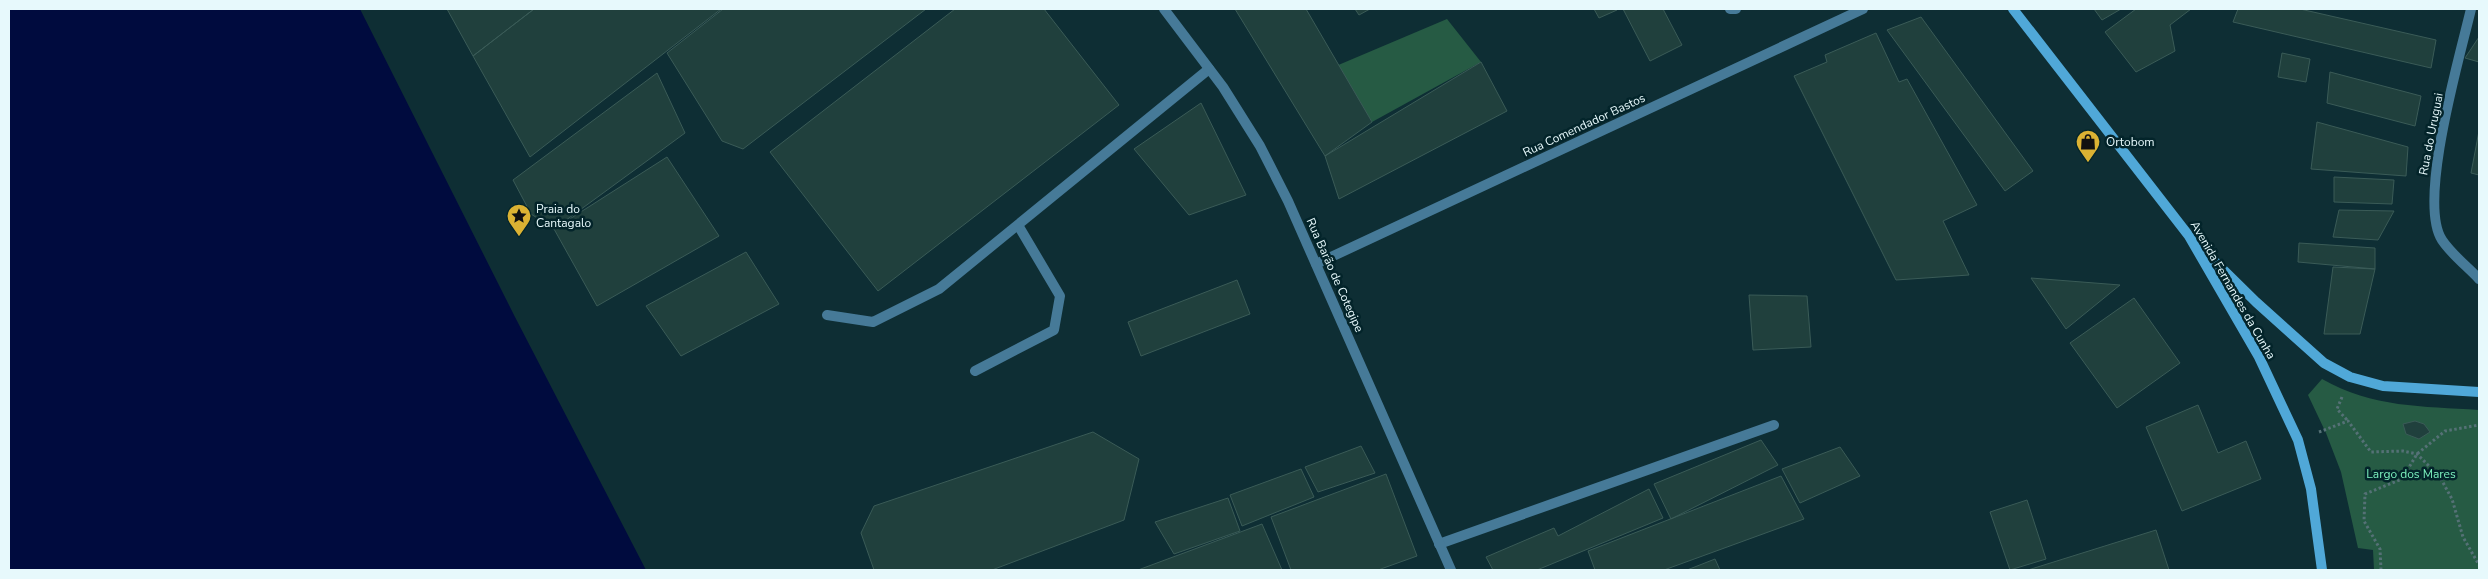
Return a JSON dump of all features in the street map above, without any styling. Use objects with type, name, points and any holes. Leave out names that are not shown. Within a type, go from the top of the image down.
[{"type":"main road","name":"Avenida Fernandes da Cunha","points":[[2013,9],[2189,236],[2258,357],[2298,440],[2312,498],[2322,570]]},
{"type":"main road","points":[[2189,236],[2317,357],[2350,377],[2383,386],[2479,392]]},
{"type":"street","name":"Rua Barão de Cotegipe","points":[[1164,9],[1209,69],[1260,146],[1288,200],[1451,570]]},
{"type":"street","points":[[1730,9],[1736,9]]},
{"type":"street","name":"Rua Comendador Bastos","points":[[1316,264],[1863,9]]},
{"type":"street","name":"Rua do Uruguai","points":[[2471,9],[2437,163],[2433,213],[2442,240],[2479,280]]},
{"type":"street","points":[[827,315],[873,322],[939,289],[1209,69]]},
{"type":"street","points":[[975,371],[1054,330],[1060,296],[1018,225]]},
{"type":"street","points":[[1439,544],[1774,426]]},
{"type":"path","points":[[2298,440],[2348,421],[2371,452],[2403,451],[2418,454],[2444,485],[2458,514],[2463,537],[2479,565]]},
{"type":"path","points":[[2381,570],[2380,549],[2364,521],[2365,494],[2402,478],[2418,454],[2445,431],[2479,425]]},
{"type":"green space","points":[[1447,19],[1481,62],[1372,122],[1336,66]]},
{"type":"green space","name":"Largo dos Mares","points":[[2322,379],[2360,396],[2398,404],[2479,410],[2479,570],[2374,570],[2373,550],[2358,548],[2341,472],[2326,433],[2308,395]]},
{"type":"shaded area","points":[[9,9],[360,9],[515,317],[646,570],[9,570]]},
{"type":"building","points":[[447,9],[534,9],[473,56]]},
{"type":"building","points":[[534,9],[721,9],[530,157],[473,56]]},
{"type":"building","points":[[723,9],[926,9],[743,149],[722,141],[667,53]]},
{"type":"building","points":[[955,9],[1044,9],[1119,105],[878,291],[770,152]]},
{"type":"building","points":[[1235,9],[1306,9],[1372,122],[1325,156]]},
{"type":"building","points":[[1355,9],[1370,9],[1359,15]]},
{"type":"building","points":[[1594,9],[1617,9],[1617,10],[1599,18]]},
{"type":"building","points":[[1623,9],[1663,9],[1682,45],[1650,61]]},
{"type":"building","points":[[2094,9],[2121,9],[2102,20]]},
{"type":"building","points":[[2136,9],[2191,9],[2170,25],[2175,51],[2136,72],[2105,32]]},
{"type":"building","points":[[2238,9],[2300,9],[2436,40],[2431,68],[2233,22]]},
{"type":"building","points":[[1921,17],[2033,171],[2005,191],[1887,30]]},
{"type":"building","points":[[1876,33],[1899,82],[1907,79],[1977,205],[1943,221],[1969,275],[1896,280],[1794,76],[1827,62],[1825,55]]},
{"type":"building","points":[[2479,37],[2479,62],[2465,58]]},
{"type":"building","points":[[2282,53],[2310,59],[2306,82],[2278,77]]},
{"type":"building","points":[[1481,62],[1507,111],[1339,199],[1325,156]]},
{"type":"building","points":[[2330,72],[2421,96],[2415,126],[2327,103]]},
{"type":"building","points":[[657,73],[685,133],[554,229],[531,214],[513,180]]},
{"type":"building","points":[[1201,103],[1246,195],[1189,215],[1134,149]]},
{"type":"building","points":[[2317,122],[2408,147],[2406,176],[2311,169]]},
{"type":"building","points":[[2479,131],[2479,175],[2471,173]]},
{"type":"building","points":[[667,157],[719,236],[597,306],[554,229]]},
{"type":"building","points":[[2334,177],[2394,180],[2392,204],[2334,202]]},
{"type":"building","points":[[2339,210],[2394,211],[2378,240],[2333,237]]},
{"type":"building","points":[[2299,243],[2375,248],[2375,269],[2298,262]]},
{"type":"building","points":[[746,252],[779,304],[681,356],[646,306]]},
{"type":"building","points":[[2333,267],[2375,269],[2360,334],[2324,334]]},
{"type":"building","points":[[2031,278],[2120,285],[2066,329]]},
{"type":"building","points":[[1237,280],[1250,314],[1141,356],[1128,322]]},
{"type":"building","points":[[1749,295],[1807,296],[1811,347],[1753,350]]},
{"type":"building","points":[[2134,298],[2180,363],[2117,408],[2070,343]]},
{"type":"building","points":[[2198,405],[2218,453],[2246,441],[2261,479],[2182,511],[2146,427]]},
{"type":"building","points":[[2415,421],[2424,424],[2430,432],[2419,439],[2406,434],[2403,424]]},
{"type":"building","points":[[1093,432],[1139,459],[1124,520],[992,570],[874,570],[861,533],[874,506]]},
{"type":"building","points":[[1761,440],[1778,465],[1671,519],[1654,484]]},
{"type":"building","points":[[1361,446],[1375,473],[1318,492],[1305,467]]},
{"type":"building","points":[[1840,447],[1860,476],[1800,503],[1782,469]]},
{"type":"building","points":[[1301,469],[1314,497],[1242,526],[1230,495]]},
{"type":"building","points":[[1386,474],[1417,556],[1378,570],[1291,570],[1271,517]]},
{"type":"building","points":[[1781,476],[1804,519],[1664,570],[1595,570],[1588,551]]},
{"type":"building","points":[[1649,489],[1663,518],[1537,570],[1493,570],[1486,557],[1554,528],[1558,536]]},
{"type":"building","points":[[1228,498],[1240,531],[1174,554],[1155,522]]},
{"type":"building","points":[[2027,500],[2046,559],[2010,570],[1990,512]]},
{"type":"building","points":[[1262,524],[1282,570],[1138,570]]},
{"type":"building","points":[[2156,530],[2169,570],[2028,570]]},
{"type":"building","points":[[1715,559],[1720,570],[1687,570]]},
{"type":"place","name":"Ortobom","points":[[2088,163]]},
{"type":"place","name":"Praia do Cantagalo","points":[[519,237]]}]
